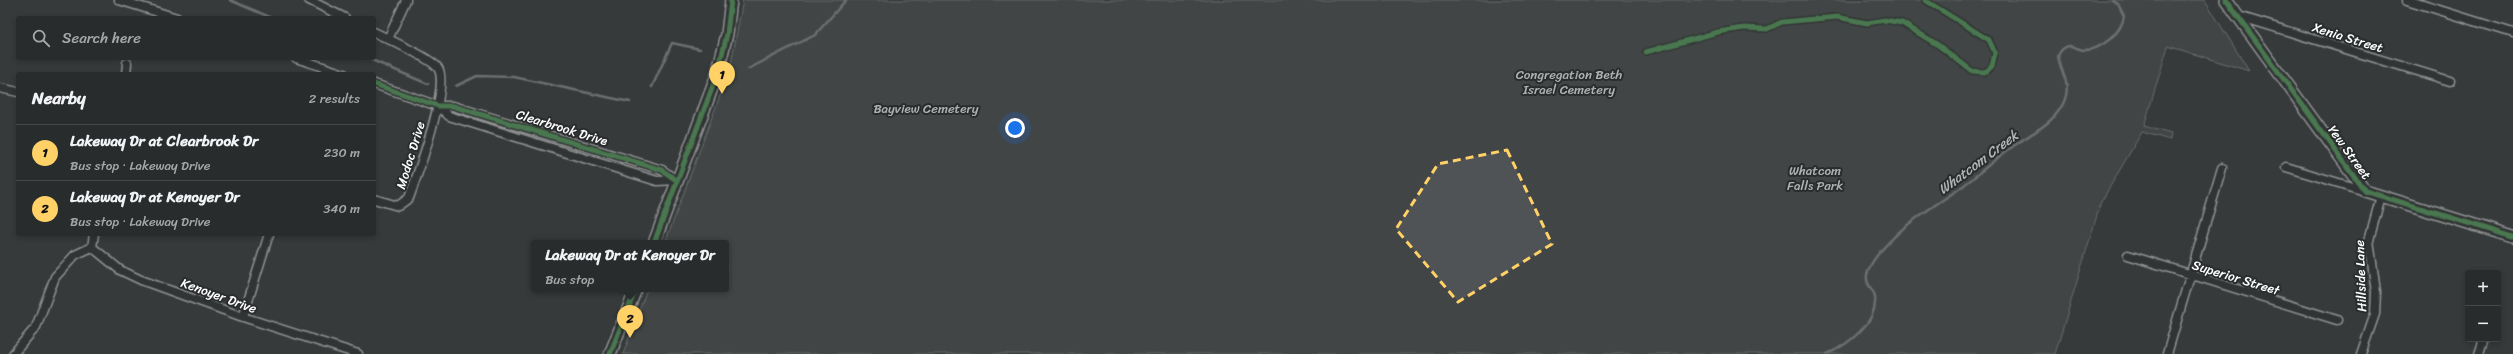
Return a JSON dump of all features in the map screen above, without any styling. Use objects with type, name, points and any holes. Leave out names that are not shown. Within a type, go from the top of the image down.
[{"type":"street","points":[[119,0],[139,2],[173,16]]},
{"type":"street","points":[[309,0],[341,16]]},
{"type":"street","points":[[388,39],[406,0]]},
{"type":"street","points":[[655,240],[676,180],[717,75],[727,34],[731,0]]},
{"type":"street","name":"Yew Street","points":[[2226,0],[2365,191],[2513,237]]},
{"type":"street","points":[[2407,0],[2513,32]]},
{"type":"street","name":"Xenia Street","points":[[2238,16],[2450,81]]},
{"type":"street","points":[[376,33],[438,68],[442,81],[438,106],[376,85]]},
{"type":"street","points":[[302,60],[338,72]]},
{"type":"street","points":[[126,72],[128,63]]},
{"type":"street","points":[[0,88],[16,92]]},
{"type":"street","name":"Clearbrook Drive","points":[[438,106],[453,106],[569,141],[662,170],[676,180]]},
{"type":"street","name":"Clearbrook Drive","points":[[438,106],[449,116],[657,181],[676,180]]},
{"type":"street","name":"Modoc Drive","points":[[376,200],[398,206],[409,198],[438,106]]},
{"type":"street","points":[[2286,167],[2365,191]]},
{"type":"street","points":[[2167,354],[2222,168]]},
{"type":"street","name":"Hillside Lane","points":[[2361,354],[2375,314],[2376,292],[2369,240],[2381,196]]},
{"type":"street","points":[[13,354],[36,327],[56,277],[75,255],[92,247],[94,236]]},
{"type":"street","points":[[243,317],[269,236]]},
{"type":"street","name":"Kenoyer Drive","points":[[92,247],[120,270],[243,317],[358,354]]},
{"type":"street","name":"Superior Street","points":[[2128,255],[2191,276],[2337,320]]},
{"type":"street","points":[[610,354],[635,292]]},
{"type":"street","points":[[2480,354],[2483,342]]},
{"type":"highlighted area","points":[[1507,150],[1552,244],[1458,302],[1396,229],[1438,164]]},
{"type":"green space","points":[[743,0],[2205,0],[2249,71],[2168,46],[2144,126],[2171,134],[2170,140],[2142,132],[2101,202],[2055,354],[623,354],[646,292],[729,292],[729,240],[666,240],[730,69]]},
{"type":"waterway","points":[[230,0],[267,16]]},
{"type":"waterway","points":[[748,69],[815,35],[846,0]]},
{"type":"waterway","name":"Whatcom Creek","points":[[1827,354],[1852,339],[1867,324],[1872,315],[1875,306],[1875,297],[1867,282],[1867,275],[1871,264],[1888,243],[1912,221],[1963,186],[2008,150],[2044,126],[2056,114],[2067,93],[2066,82],[2058,56],[2063,48],[2069,46],[2084,50],[2098,47],[2115,34],[2124,16],[2118,4],[2112,0]]},
{"type":"waterway","points":[[652,87],[672,43],[700,49]]},
{"type":"waterway","points":[[372,60],[428,84]]},
{"type":"waterway","points":[[456,86],[477,76],[514,77],[630,102]]},
{"type":"cycle path","points":[[655,240],[717,75],[727,34],[731,0]]},
{"type":"cycle path","points":[[1646,52],[1718,32],[1744,28],[1767,29],[1782,22],[1837,17],[1867,23],[1885,20],[1902,23],[1938,45],[1972,71],[1984,72],[1988,70],[1992,66],[1995,53],[1989,40],[1925,0]]},
{"type":"cycle path","points":[[2226,0],[2365,191],[2513,237]]},
{"type":"cycle path","points":[[376,85],[438,106],[453,106],[662,170],[676,180]]},
{"type":"cycle path","points":[[610,354],[635,292]]},
{"type":"place","name":"Lakeway Dr at Clearbrook Dr","points":[[722,94]]},
{"type":"place","name":"Lakeway Dr at Kenoyer Dr","points":[[630,338]]},
{"type":"park label","name":"Congregation Beth Israel Cemetery","points":[[1569,82]]},
{"type":"park label","name":"Bayview Cemetery","points":[[926,108]]},
{"type":"park label","name":"Whatcom Falls Park","points":[[1815,178]]}]
